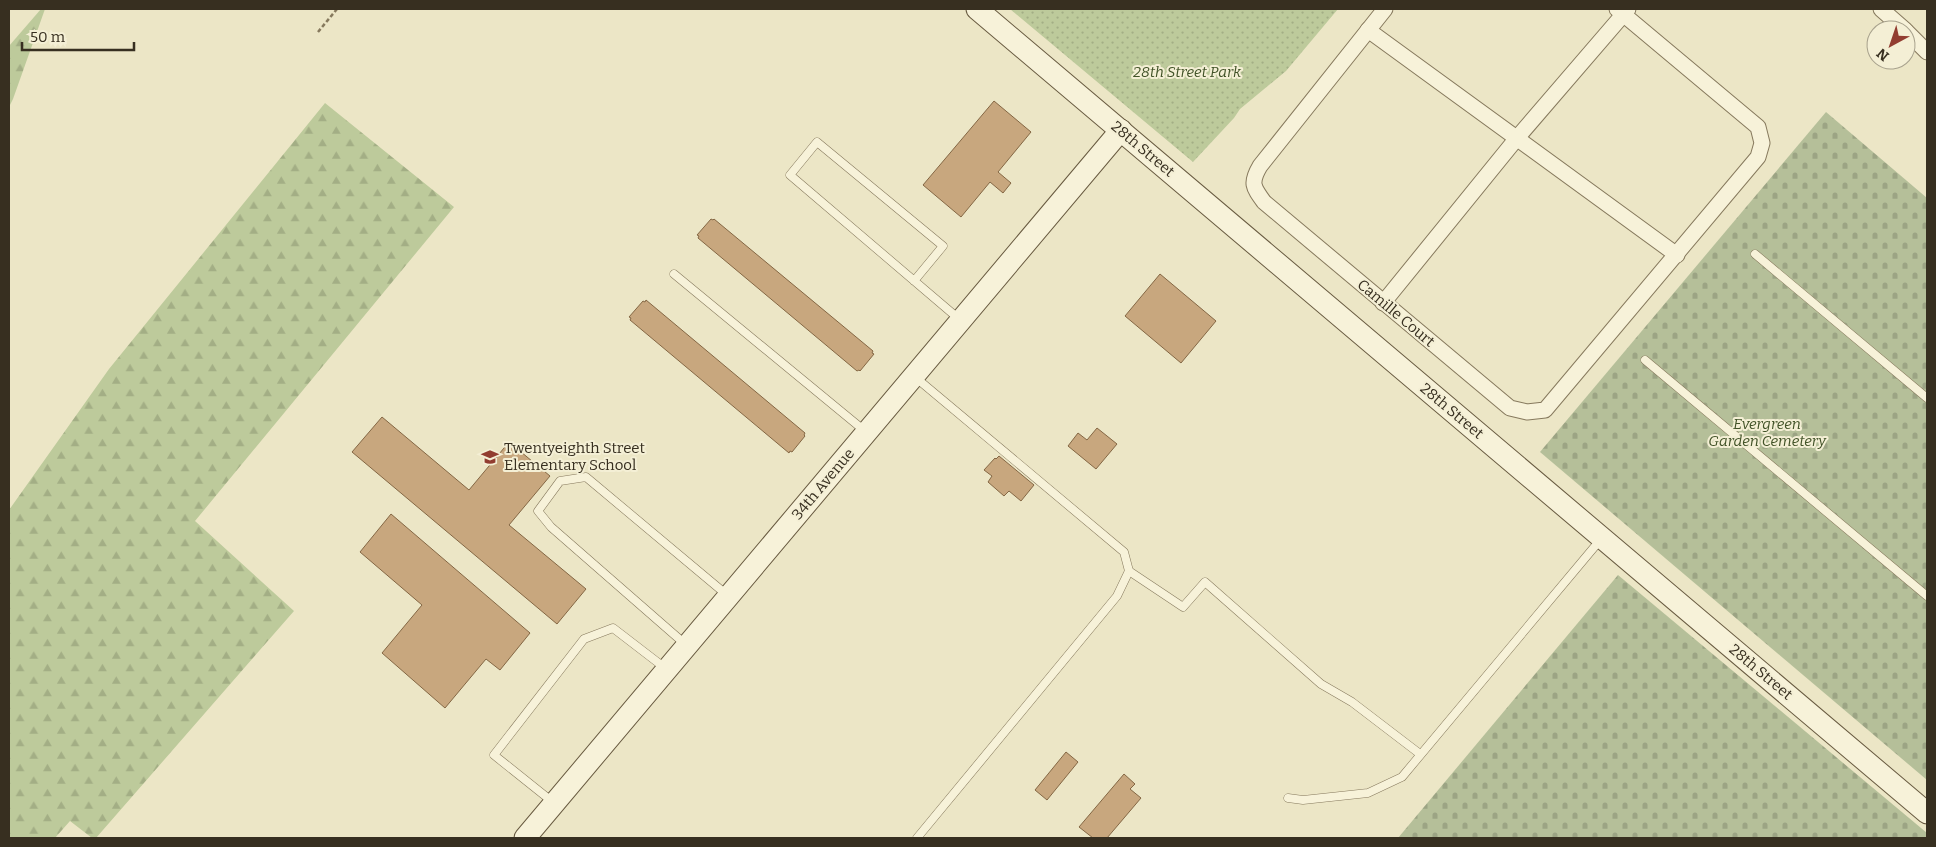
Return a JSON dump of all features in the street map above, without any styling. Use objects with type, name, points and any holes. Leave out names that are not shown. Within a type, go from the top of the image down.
[{"type":"main road","name":"28th Street","points":[[977,9],[1927,813]]},
{"type":"main road","name":"34th Avenue","points":[[525,838],[1120,130]]},
{"type":"street","name":"Camille Court","points":[[1385,9],[1260,166],[1254,176],[1254,189],[1264,202],[1382,303],[1510,408],[1528,412],[1545,410],[1758,157],[1762,143],[1758,128],[1623,10]]},
{"type":"street","points":[[1881,9],[1893,20]]},
{"type":"street","points":[[1382,303],[1623,10]]},
{"type":"street","points":[[1368,30],[1677,255]]},
{"type":"lane","points":[[914,281],[943,246],[817,142],[790,175],[914,281],[960,320]]},
{"type":"lane","points":[[1755,254],[1927,398]]},
{"type":"lane","points":[[674,274],[866,432]]},
{"type":"lane","points":[[1645,360],[1927,596]]},
{"type":"lane","points":[[914,375],[1124,552],[1129,570],[1182,607],[1205,582],[1321,684],[1352,702],[1420,754]]},
{"type":"lane","points":[[687,645],[551,527],[538,511],[560,481],[586,477],[728,596]]},
{"type":"lane","points":[[1288,798],[1303,800],[1368,793],[1402,777],[1602,538]]},
{"type":"lane","points":[[917,838],[1117,596],[1129,570]]},
{"type":"lane","points":[[554,803],[494,755],[584,639],[613,628],[666,670]]},
{"type":"path","points":[[318,32],[337,9]]},
{"type":"green space","points":[[41,9],[45,9],[9,107],[9,46]]},
{"type":"green space","name":"28th Street Park","points":[[1010,9],[1338,9],[1286,71],[1240,109],[1193,162]]},
{"type":"green space","points":[[325,103],[454,207],[195,521],[294,611],[96,838],[92,838],[70,821],[55,838],[9,838],[9,510],[109,369]]},
{"type":"green space","name":"Evergreen Garden Cemetery","points":[[1826,112],[1927,198],[1927,780],[1540,452]]},
{"type":"green space","points":[[1618,575],[1927,833],[1927,838],[1398,838]]},
{"type":"building","points":[[994,101],[1031,132],[998,172],[1011,183],[1003,193],[990,182],[961,217],[923,185]]},
{"type":"building","points":[[711,219],[714,219],[873,351],[872,353],[874,354],[860,371],[857,371],[698,238],[699,236],[697,235]]},
{"type":"building","points":[[1160,274],[1216,321],[1181,363],[1125,316]]},
{"type":"building","points":[[646,300],[805,433],[805,436],[792,452],[790,451],[789,453],[630,320],[631,318],[629,317]]},
{"type":"building","points":[[382,417],[469,490],[509,442],[550,476],[509,525],[586,589],[557,624],[352,452]]},
{"type":"building","points":[[1097,428],[1117,444],[1096,469],[1068,446],[1078,433],[1087,440]]},
{"type":"building","points":[[999,456],[1034,485],[1021,501],[1009,491],[1004,496],[988,482],[992,476],[984,470]]},
{"type":"building","points":[[391,514],[530,633],[500,670],[486,659],[445,708],[382,653],[422,605],[360,552]]},
{"type":"building","points":[[1066,752],[1078,762],[1047,800],[1035,790]]},
{"type":"building","points":[[1124,774],[1135,784],[1130,789],[1141,798],[1107,838],[1093,838],[1079,827]]},
{"type":"place","name":"Twentyeighth Street Elementary School","points":[[490,457]]}]
